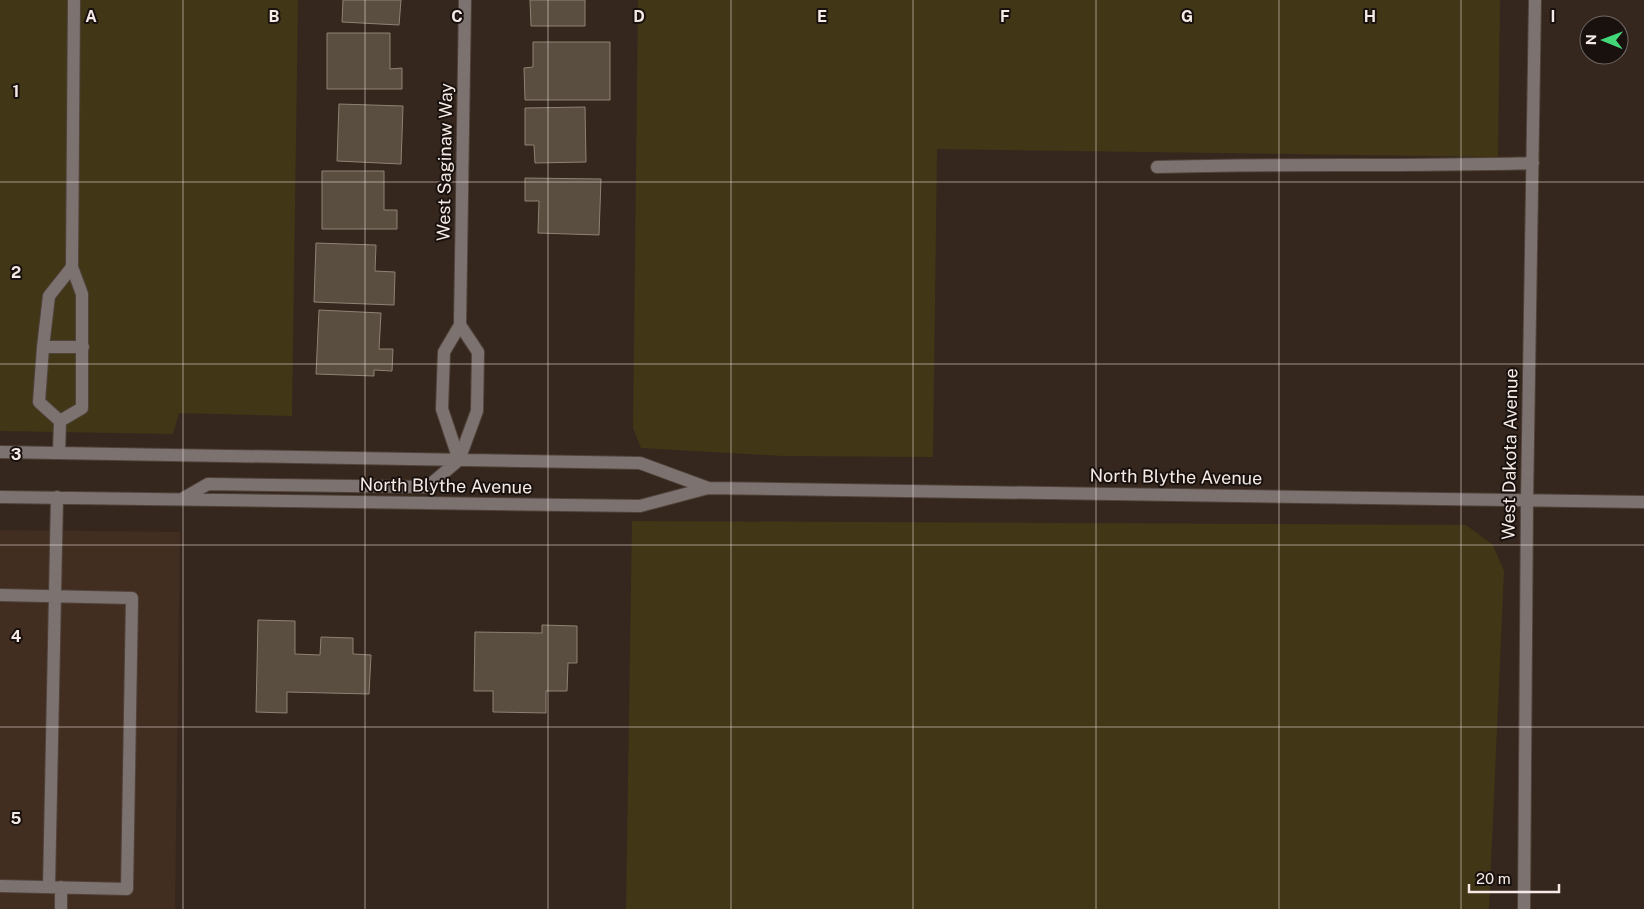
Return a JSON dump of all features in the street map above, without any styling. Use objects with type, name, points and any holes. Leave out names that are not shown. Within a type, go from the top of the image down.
[{"type":"street","points":[[60,421],[82,408],[82,294],[72,267],[74,0]]},
{"type":"street","name":"West Saginaw Way","points":[[459,460],[442,409],[444,352],[460,325],[465,0]]},
{"type":"street","name":"West Dakota Avenue","points":[[1524,909],[1534,0]]},
{"type":"street","points":[[1157,167],[1222,165],[1433,166],[1532,163]]},
{"type":"street","points":[[59,452],[60,421],[39,402],[42,347],[49,296],[72,267]]},
{"type":"street","points":[[459,460],[477,411],[478,352],[460,325]]},
{"type":"street","points":[[42,347],[83,347]]},
{"type":"street","name":"North Blythe Avenue","points":[[0,452],[640,463],[708,488]]},
{"type":"street","name":"North Blythe Avenue","points":[[180,500],[208,484],[427,488],[459,460]]},
{"type":"street","name":"North Blythe Avenue","points":[[0,497],[640,506],[708,488],[1644,502]]},
{"type":"street","points":[[57,497],[54,596],[55,887],[61,909]]},
{"type":"street","points":[[0,595],[132,598],[128,889],[0,886]]},
{"type":"shaded area","points":[[0,0],[298,0],[292,416],[179,413],[173,434],[0,431]]},
{"type":"shaded area","points":[[638,0],[1500,0],[1498,157],[937,149],[933,457],[782,456],[641,448],[633,428]]},
{"type":"shaded area","points":[[632,521],[1466,525],[1493,545],[1504,571],[1489,909],[626,909]]},
{"type":"shaded area","points":[[0,530],[180,532],[175,909],[0,909]]},
{"type":"building","points":[[343,0],[401,0],[399,25],[342,22]]},
{"type":"building","points":[[530,0],[585,0],[585,26],[531,26]]},
{"type":"building","points":[[327,33],[390,33],[390,69],[402,68],[402,89],[327,89]]},
{"type":"building","points":[[533,42],[610,42],[610,100],[525,100],[524,68],[533,67]]},
{"type":"building","points":[[339,104],[403,106],[401,164],[337,161]]},
{"type":"building","points":[[585,107],[586,162],[535,163],[534,145],[525,145],[525,108]]},
{"type":"building","points":[[322,171],[384,171],[384,210],[397,210],[397,229],[322,229]]},
{"type":"building","points":[[525,178],[601,179],[599,235],[538,233],[539,201],[525,201]]},
{"type":"building","points":[[316,243],[376,245],[375,271],[395,272],[394,305],[314,302]]},
{"type":"building","points":[[319,310],[381,313],[379,349],[393,349],[392,371],[374,370],[374,376],[316,374]]},
{"type":"building","points":[[258,620],[295,621],[295,654],[320,655],[321,637],[353,638],[353,654],[371,655],[369,694],[287,692],[287,713],[256,712]]},
{"type":"building","points":[[542,625],[577,626],[577,663],[568,663],[567,691],[546,691],[546,713],[493,712],[493,691],[474,691],[475,632],[542,633]]}]
